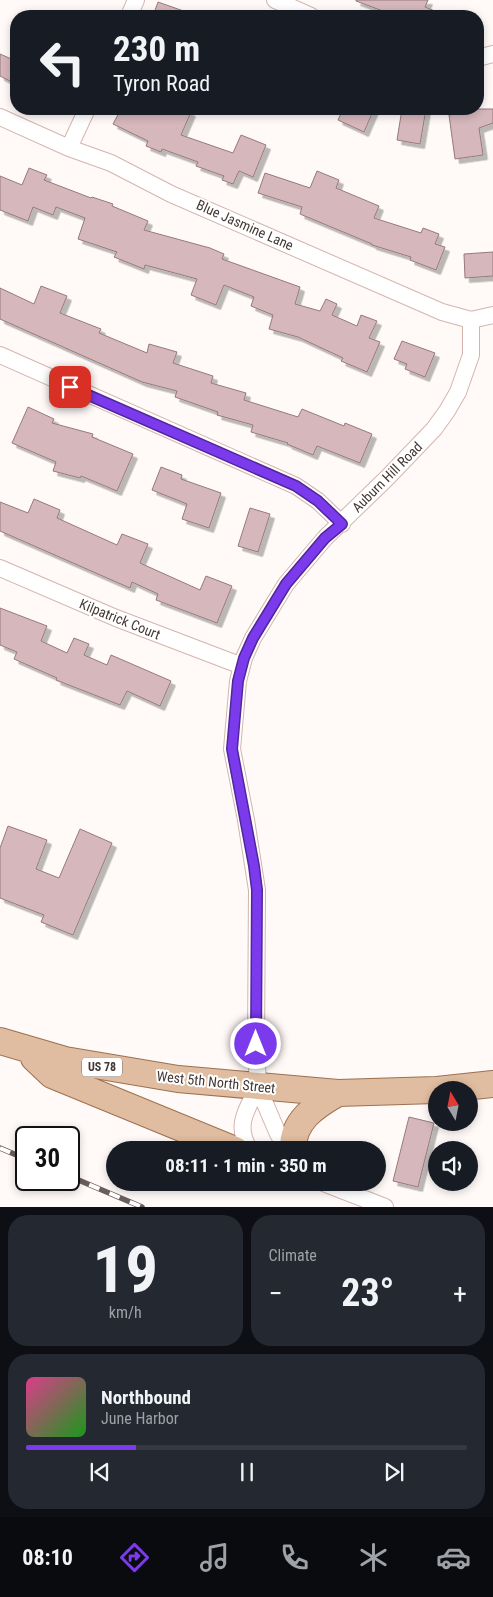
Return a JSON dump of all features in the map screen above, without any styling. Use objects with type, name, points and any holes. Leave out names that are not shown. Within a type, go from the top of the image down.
[{"type":"main road","name":"West 5th North Street","points":[[0,1041],[64,1060],[146,1074],[258,1087],[338,1093],[428,1090]]},
{"type":"main road","points":[[28,1049],[41,1066],[52,1075],[213,1141]]},
{"type":"main road","name":"West 5th North Street","points":[[478,1086],[493,1084]]},
{"type":"main road","points":[[294,1141],[296,1130],[304,1118],[317,1106],[338,1093]]},
{"type":"street","points":[[275,0],[298,10]]},
{"type":"street","points":[[69,148],[84,115]]},
{"type":"street","name":"Blue Jasmine Lane","points":[[0,117],[69,148],[111,163],[171,194],[442,312],[471,320],[493,315]]},
{"type":"street","name":"Auburn Hill Road","points":[[258,1087],[256,1044],[257,890],[232,749],[238,681],[242,666],[253,638],[286,584],[325,538],[342,524],[434,429],[447,411],[458,392],[471,354],[471,320]]},
{"type":"street","points":[[0,355],[296,486],[318,501],[342,524]]},
{"type":"street","name":"Kilpatrick Court","points":[[0,568],[116,618],[242,666]]},
{"type":"street","points":[[245,1141],[241,1128],[258,1087]]},
{"type":"street","points":[[258,1087],[283,1141]]},
{"type":"street","points":[[347,1191],[385,1207]]},
{"type":"building","points":[[428,0],[425,7],[432,10],[380,10],[356,1]]},
{"type":"building","points":[[158,2],[181,10],[155,10]]},
{"type":"building","points":[[0,54],[10,58],[10,81],[0,76]]},
{"type":"building","points":[[484,109],[493,109],[493,123],[479,128],[483,155],[455,159],[449,115],[484,115]]},
{"type":"building","points":[[118,115],[190,115],[181,135],[233,153],[241,135],[266,145],[253,177],[239,171],[233,184],[222,180],[224,176],[196,166],[198,162],[162,149],[161,152],[146,146],[148,141],[113,124]]},
{"type":"building","points":[[340,115],[371,115],[364,132],[338,120]]},
{"type":"building","points":[[401,115],[425,115],[420,144],[397,140]]},
{"type":"building","points":[[29,168],[47,175],[44,180],[91,198],[113,204],[112,206],[148,221],[144,230],[210,248],[224,254],[222,259],[300,287],[295,304],[320,311],[326,299],[337,304],[332,315],[357,326],[361,315],[377,321],[369,338],[380,342],[367,372],[341,361],[343,358],[298,337],[269,329],[273,315],[251,306],[254,297],[224,285],[216,305],[191,295],[197,279],[145,265],[144,269],[114,257],[117,252],[78,239],[85,218],[56,207],[53,215],[33,207],[28,221],[0,210],[0,176],[22,185]]},
{"type":"building","points":[[317,171],[339,180],[336,188],[379,206],[374,218],[421,233],[423,228],[439,234],[435,244],[445,247],[436,270],[410,260],[411,257],[372,245],[300,214],[302,207],[258,193],[265,173],[310,188]]},
{"type":"building","points":[[493,252],[493,276],[465,278],[464,254]]},
{"type":"building","points":[[41,286],[67,296],[60,313],[101,329],[99,333],[147,353],[149,344],[177,352],[173,363],[213,376],[211,383],[246,393],[244,400],[298,417],[302,409],[344,426],[345,423],[372,434],[360,463],[317,446],[313,455],[288,443],[251,432],[253,425],[217,415],[218,412],[175,397],[177,391],[142,382],[0,319],[0,288],[34,304]]},
{"type":"building","points":[[402,341],[435,353],[425,377],[405,369],[407,364],[394,359]]},
{"type":"building","points":[[28,407],[54,419],[52,423],[93,434],[92,437],[133,454],[117,491],[81,476],[80,478],[53,471],[56,462],[12,443]]},
{"type":"building","points":[[161,467],[182,475],[181,479],[221,493],[209,528],[182,519],[187,504],[152,490]]},
{"type":"building","points":[[34,499],[60,510],[57,518],[117,545],[122,534],[148,544],[140,563],[200,590],[206,576],[232,586],[217,623],[156,600],[158,594],[132,582],[130,588],[0,531],[0,502],[28,513]]},
{"type":"building","points":[[250,508],[270,514],[258,552],[238,546]]},
{"type":"building","points":[[0,608],[47,626],[41,641],[67,653],[74,638],[89,644],[84,655],[107,665],[111,655],[171,681],[160,706],[127,691],[120,705],[56,680],[57,678],[14,659],[17,652],[0,645]]},
{"type":"building","points":[[8,826],[47,840],[36,869],[59,878],[80,829],[112,843],[73,935],[41,922],[44,915],[0,898],[0,848]]},
{"type":"building","points":[[409,1117],[428,1122],[428,1131],[432,1131],[418,1187],[393,1181]]},
{"type":"railway","points":[[0,1148],[15,1154]]},
{"type":"railway","points":[[80,1181],[142,1207]]},
{"type":"route","points":[[70,387],[296,486],[318,501],[342,524],[325,538],[286,584],[253,638],[244,658],[238,681],[232,749],[257,890],[256,1044]]}]
